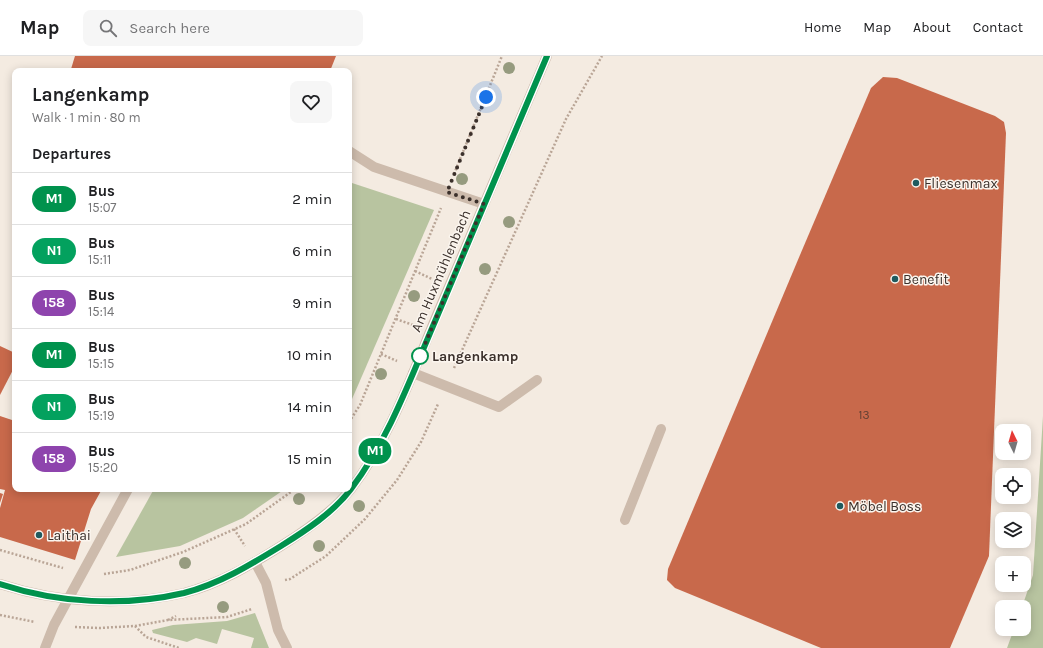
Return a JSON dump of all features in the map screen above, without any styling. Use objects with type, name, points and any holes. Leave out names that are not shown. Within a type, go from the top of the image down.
[{"type":"street","name":"Am Huxmühlenbach","points":[[352,487],[383,439],[413,373],[547,56]]},
{"type":"street","points":[[352,153],[374,167],[484,204]]},
{"type":"street","points":[[413,373],[499,407],[537,380]]},
{"type":"street","points":[[625,520],[661,429]]},
{"type":"street","points":[[45,648],[54,626],[126,492]]},
{"type":"street","name":"Am Huxmühlenbach","points":[[0,584],[68,600],[132,600],[184,593],[225,578],[255,562],[311,527],[348,492]]},
{"type":"street","points":[[255,562],[266,583],[278,630],[287,648]]},
{"type":"path","points":[[352,417],[360,404],[396,318],[502,56]]},
{"type":"path","points":[[290,579],[326,556],[365,519],[397,480],[420,442],[566,119],[602,56]]},
{"type":"path","points":[[415,271],[433,279]]},
{"type":"path","points":[[396,318],[414,326]]},
{"type":"path","points":[[381,354],[399,362]]},
{"type":"path","points":[[0,550],[24,558],[82,573],[105,574],[130,570],[183,552],[246,524],[291,492]]},
{"type":"path","points":[[179,648],[146,637],[135,626],[168,620],[227,617],[254,608]]},
{"type":"green space","points":[[352,183],[434,210],[352,399]]},
{"type":"green space","points":[[1043,416],[1043,648],[1007,648],[1011,636],[1031,636],[1031,600],[1024,600],[1027,592],[1031,592],[1031,581],[1033,575]]},
{"type":"green space","points":[[152,492],[281,492],[243,518],[180,546],[116,557]]},
{"type":"green space","points":[[255,613],[269,648],[251,648],[254,638],[222,629],[217,644],[196,638],[187,642],[153,633],[152,630],[173,625],[227,621]]},
{"type":"building","points":[[75,56],[336,56],[331,68],[71,68]]},
{"type":"building","points":[[883,77],[897,78],[995,116],[1004,122],[1006,133],[989,556],[950,648],[821,648],[675,588],[667,580],[668,569],[871,88]]},
{"type":"building","points":[[0,346],[12,352],[12,372],[0,395]]},
{"type":"building","points":[[0,416],[12,420],[12,492],[100,492],[91,509],[75,560],[0,537],[0,508],[5,490],[0,489]]},
{"type":"building","points":[[0,493],[3,494],[0,503]]},
{"type":"bus line","name":"M1","points":[[352,487],[383,439],[413,373],[547,56]]},
{"type":"bus line","name":"M1","points":[[0,584],[14,589],[68,600],[132,600],[184,593],[225,578],[255,562],[311,527],[348,492]]},
{"type":"place","name":"Fliesenmax","points":[[916,183]]},
{"type":"place","name":"Benefit","points":[[895,279]]},
{"type":"place","name":"Langenkamp","points":[[420,356]]},
{"type":"place","name":"Möbel Boss","points":[[840,506]]},
{"type":"place","name":"Laithai","points":[[39,535]]},
{"type":"route","points":[[420,356],[484,204],[447,192],[486,97]]}]
